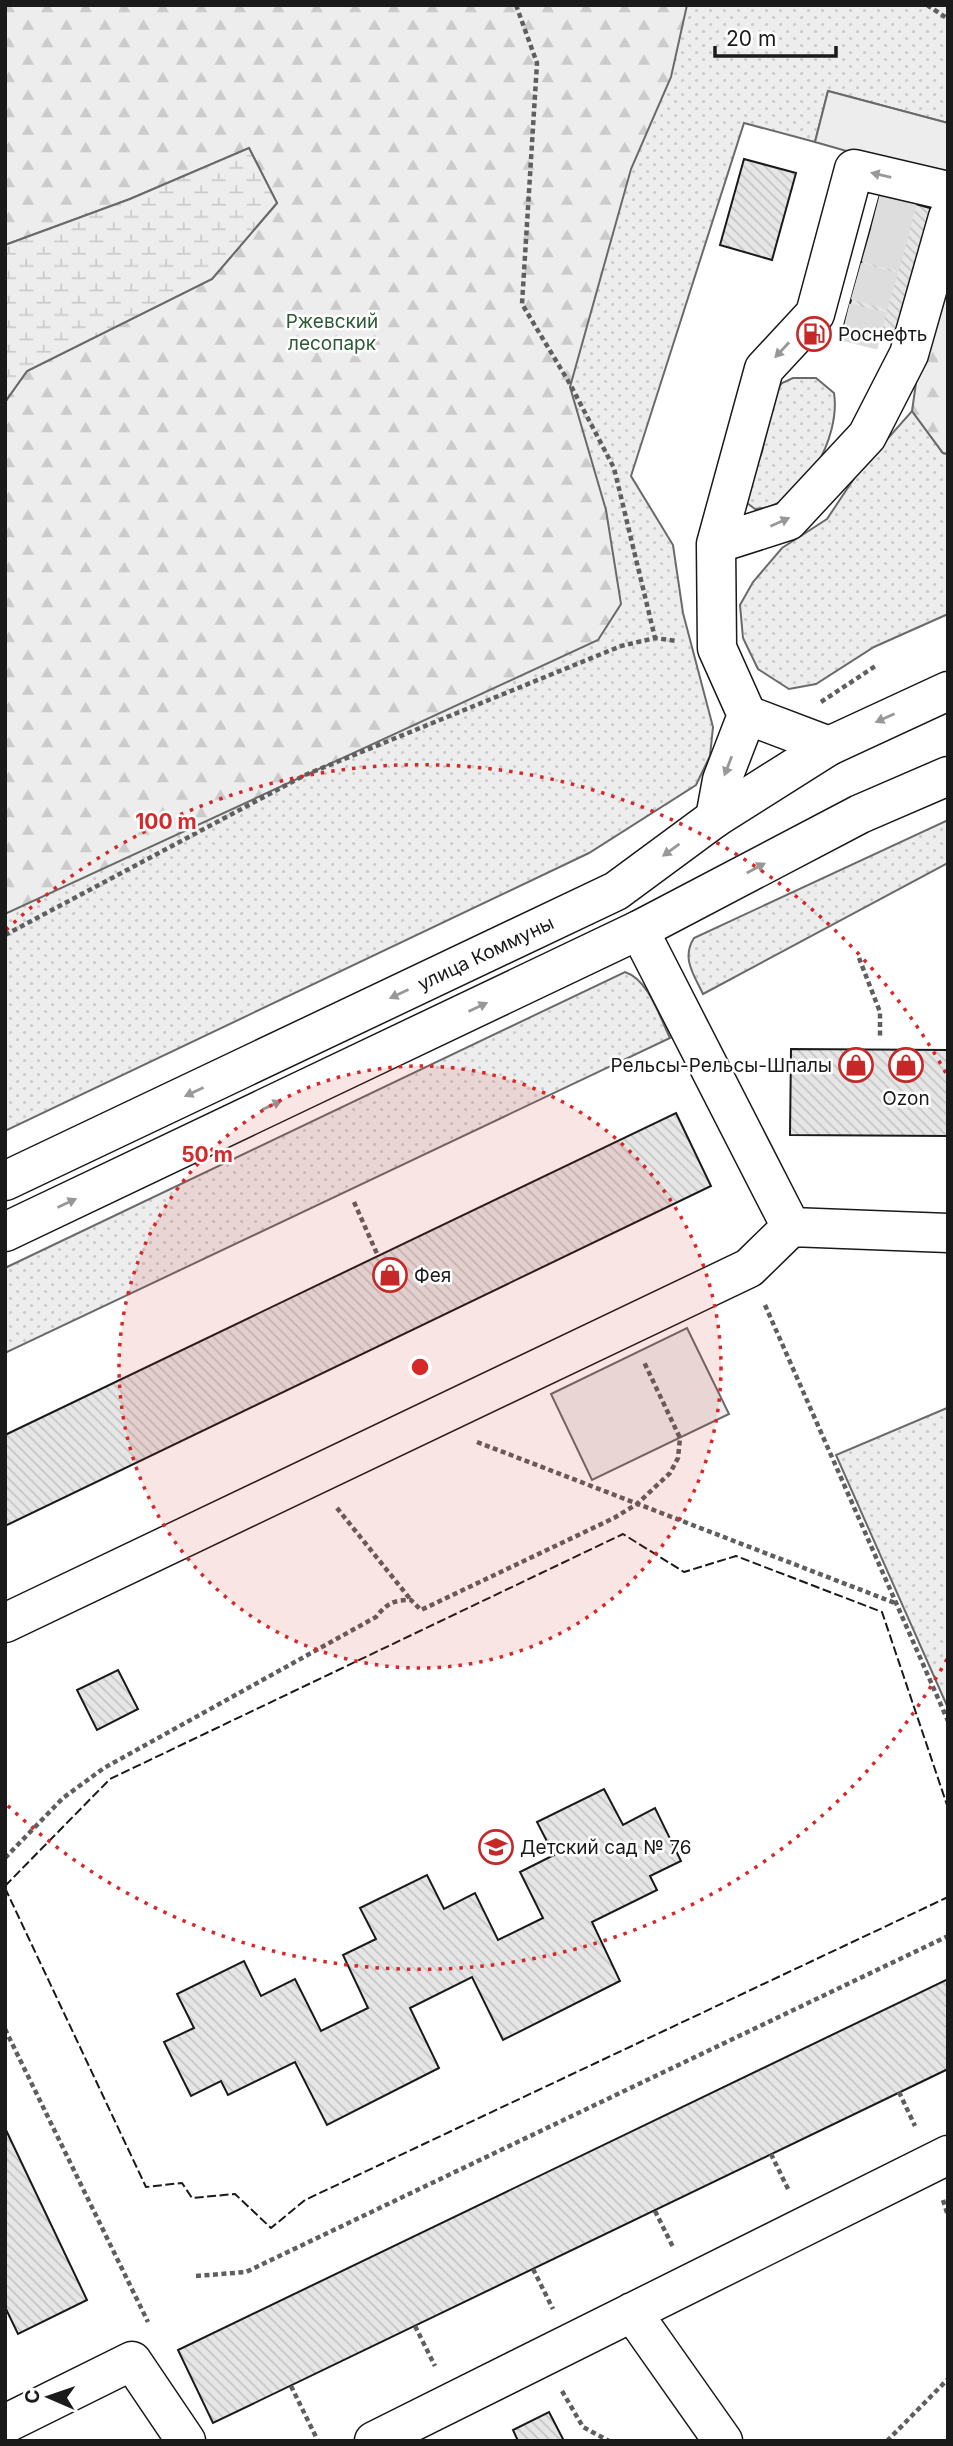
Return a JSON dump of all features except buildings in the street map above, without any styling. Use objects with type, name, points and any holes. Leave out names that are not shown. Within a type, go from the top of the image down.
[{"type":"main road","points":[[715,818],[722,780],[747,715],[717,648],[716,544],[764,369],[830,318],[856,222],[854,169],[939,230],[908,338],[866,436],[788,521],[716,544]]},
{"type":"main road","name":"улица Коммуны","points":[[5,1181],[616,891],[715,818],[829,746],[948,691]]},
{"type":"main road","points":[[747,715],[829,746]]},
{"type":"main road","points":[[5,1232],[639,930],[860,814],[948,776]]},
{"type":"main road","points":[[639,930],[790,1227]]},
{"type":"main road","points":[[5,1623],[750,1268],[790,1227],[948,1233]]},
{"type":"main road","points":[[374,2441],[948,2155]]},
{"type":"main road","points":[[632,2312],[723,2441]]},
{"type":"main road","points":[[5,2424],[132,2361],[186,2441]]},
{"type":"path","points":[[516,5],[537,63],[522,304],[570,384],[614,468],[655,638]]},
{"type":"path","points":[[927,5],[948,19]]},
{"type":"path","points":[[5,935],[305,775],[621,646],[655,638],[717,648]]},
{"type":"path","points":[[859,958],[880,1012],[880,1039]]},
{"type":"path","points":[[354,1202],[379,1256]]},
{"type":"path","points":[[750,1268],[948,1721]]},
{"type":"path","points":[[312,1479],[421,1611],[637,1504],[670,1473],[678,1458],[680,1438],[628,1326]]},
{"type":"path","points":[[427,1422],[895,1603]]},
{"type":"path","points":[[5,1858],[63,1798],[104,1768],[376,1617],[384,1606],[395,1601],[411,1600]]},
{"type":"path","points":[[196,2276],[246,2272],[948,1937]]},
{"type":"path","points":[[5,2029],[148,2322]]},
{"type":"path","points":[[543,2357],[583,2427],[610,2441]]},
{"type":"path","points":[[887,2441],[948,2379]]},
{"type":"path","points":[[291,2386],[318,2441]]},
{"type":"green space","name":"Ржевский лесопарк","points":[[5,5],[948,5],[948,123],[828,91],[815,142],[744,123],[631,476],[673,545],[683,613],[713,727],[710,756],[696,785],[589,853],[5,1131]]},
{"type":"green space","name":"Ржевский лесопарк","points":[[5,5],[687,5],[671,77],[631,169],[570,387],[606,510],[621,604],[598,640],[5,914],[5,402],[27,371],[212,279],[277,203],[249,148],[130,199],[5,245]]},
{"type":"green space","points":[[249,148],[277,203],[212,279],[27,371],[5,402],[5,245],[130,199]]},
{"type":"green space","points":[[948,292],[948,454],[943,453],[912,411],[922,341]]},
{"type":"green space","points":[[793,378],[816,378],[834,393],[832,429],[816,467],[803,483],[789,496],[773,505],[755,509],[743,500],[762,452],[775,392],[782,383]]},
{"type":"green space","points":[[912,411],[943,453],[948,454],[948,614],[874,647],[816,684],[789,689],[758,669],[743,638],[740,605],[753,582],[782,548],[827,519],[859,471]]},
{"type":"green space","points":[[948,820],[948,863],[703,994],[689,959],[690,945],[694,938]]},
{"type":"green space","points":[[625,972],[633,976],[647,991],[670,1038],[5,1353],[5,1268]]},
{"type":"green space","points":[[948,1409],[948,1708],[836,1455]]},
{"type":"shaded area","points":[[828,91],[948,123],[948,180],[815,142]]},
{"type":"shaded area","points":[[687,1328],[729,1414],[592,1480],[551,1394]]},
{"type":"tunnel","points":[[876,209],[934,224]]},
{"type":"tunnel","points":[[867,243],[923,259]]},
{"type":"tunnel","points":[[856,281],[913,297]]},
{"type":"tunnel","points":[[845,322],[902,336]]},
{"type":"fence","points":[[5,1886],[110,1779],[623,1534],[684,1572],[736,1556],[882,1612],[948,1808]]},
{"type":"fence","points":[[5,1888],[146,2187],[182,2183],[192,2198],[235,2194],[271,2228],[305,2200],[948,1897]]},
{"type":"place","name":"Роснефть","points":[[814,334]]},
{"type":"place","name":"Рельсы-Рельсы-Шпалы","points":[[856,1065]]},
{"type":"place","name":"Ozon","points":[[906,1065]]},
{"type":"place","name":"Фея","points":[[390,1275]]},
{"type":"place","name":"Детский сад № 76","points":[[496,1847]]}]
